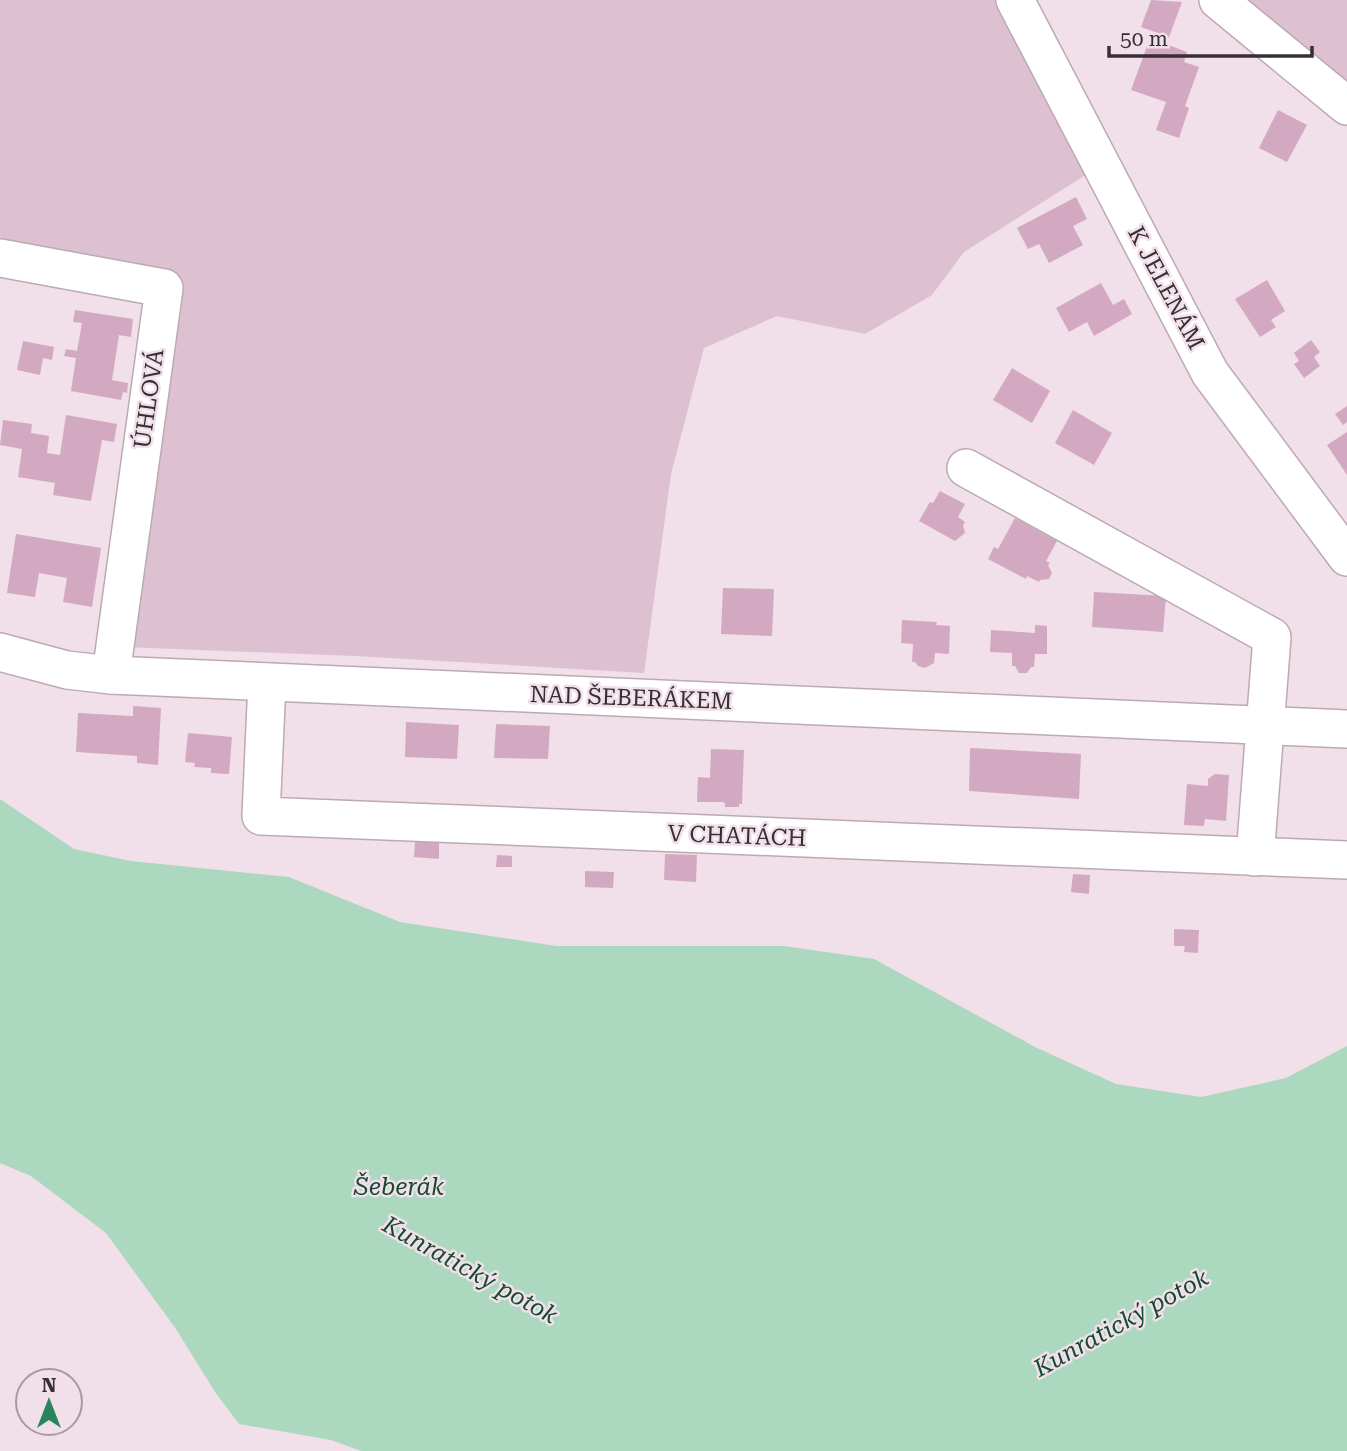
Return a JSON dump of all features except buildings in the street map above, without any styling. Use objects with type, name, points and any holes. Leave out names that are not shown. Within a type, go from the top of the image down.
[{"type":"street","name":"K JELENÁM","points":[[1015,0],[1210,373],[1347,557]]},
{"type":"street","points":[[1218,0],[1347,106]]},
{"type":"street","name":"ÚHLOVÁ","points":[[0,258],[164,288],[111,675]]},
{"type":"street","points":[[966,468],[1272,637],[1255,857]]},
{"type":"street","name":"NAD ŠEBERÁKEM","points":[[0,652],[67,670],[111,675],[1347,729]]},
{"type":"street","name":"V CHATÁCH","points":[[267,682],[261,816],[1347,860]]},
{"type":"shaded area","points":[[0,0],[1006,0],[1092,171],[964,252],[932,295],[865,334],[777,316],[704,348],[671,474],[644,673],[355,656],[125,647],[172,348],[174,272],[0,244]]},
{"type":"shaded area","points":[[1226,0],[1347,0],[1347,89]]},
{"type":"water","name":"Šeberák","points":[[0,799],[74,849],[131,861],[289,877],[400,922],[556,946],[784,946],[874,959],[1035,1047],[1116,1084],[1201,1097],[1286,1078],[1347,1046],[1347,1451],[361,1451],[331,1440],[239,1424],[215,1392],[176,1329],[106,1233],[31,1176],[0,1163]]},
{"type":"water label","name":"Kunratický potok","points":[[470,1270]]},
{"type":"water label","name":"Kunratický potok","points":[[1121,1323]]}]
